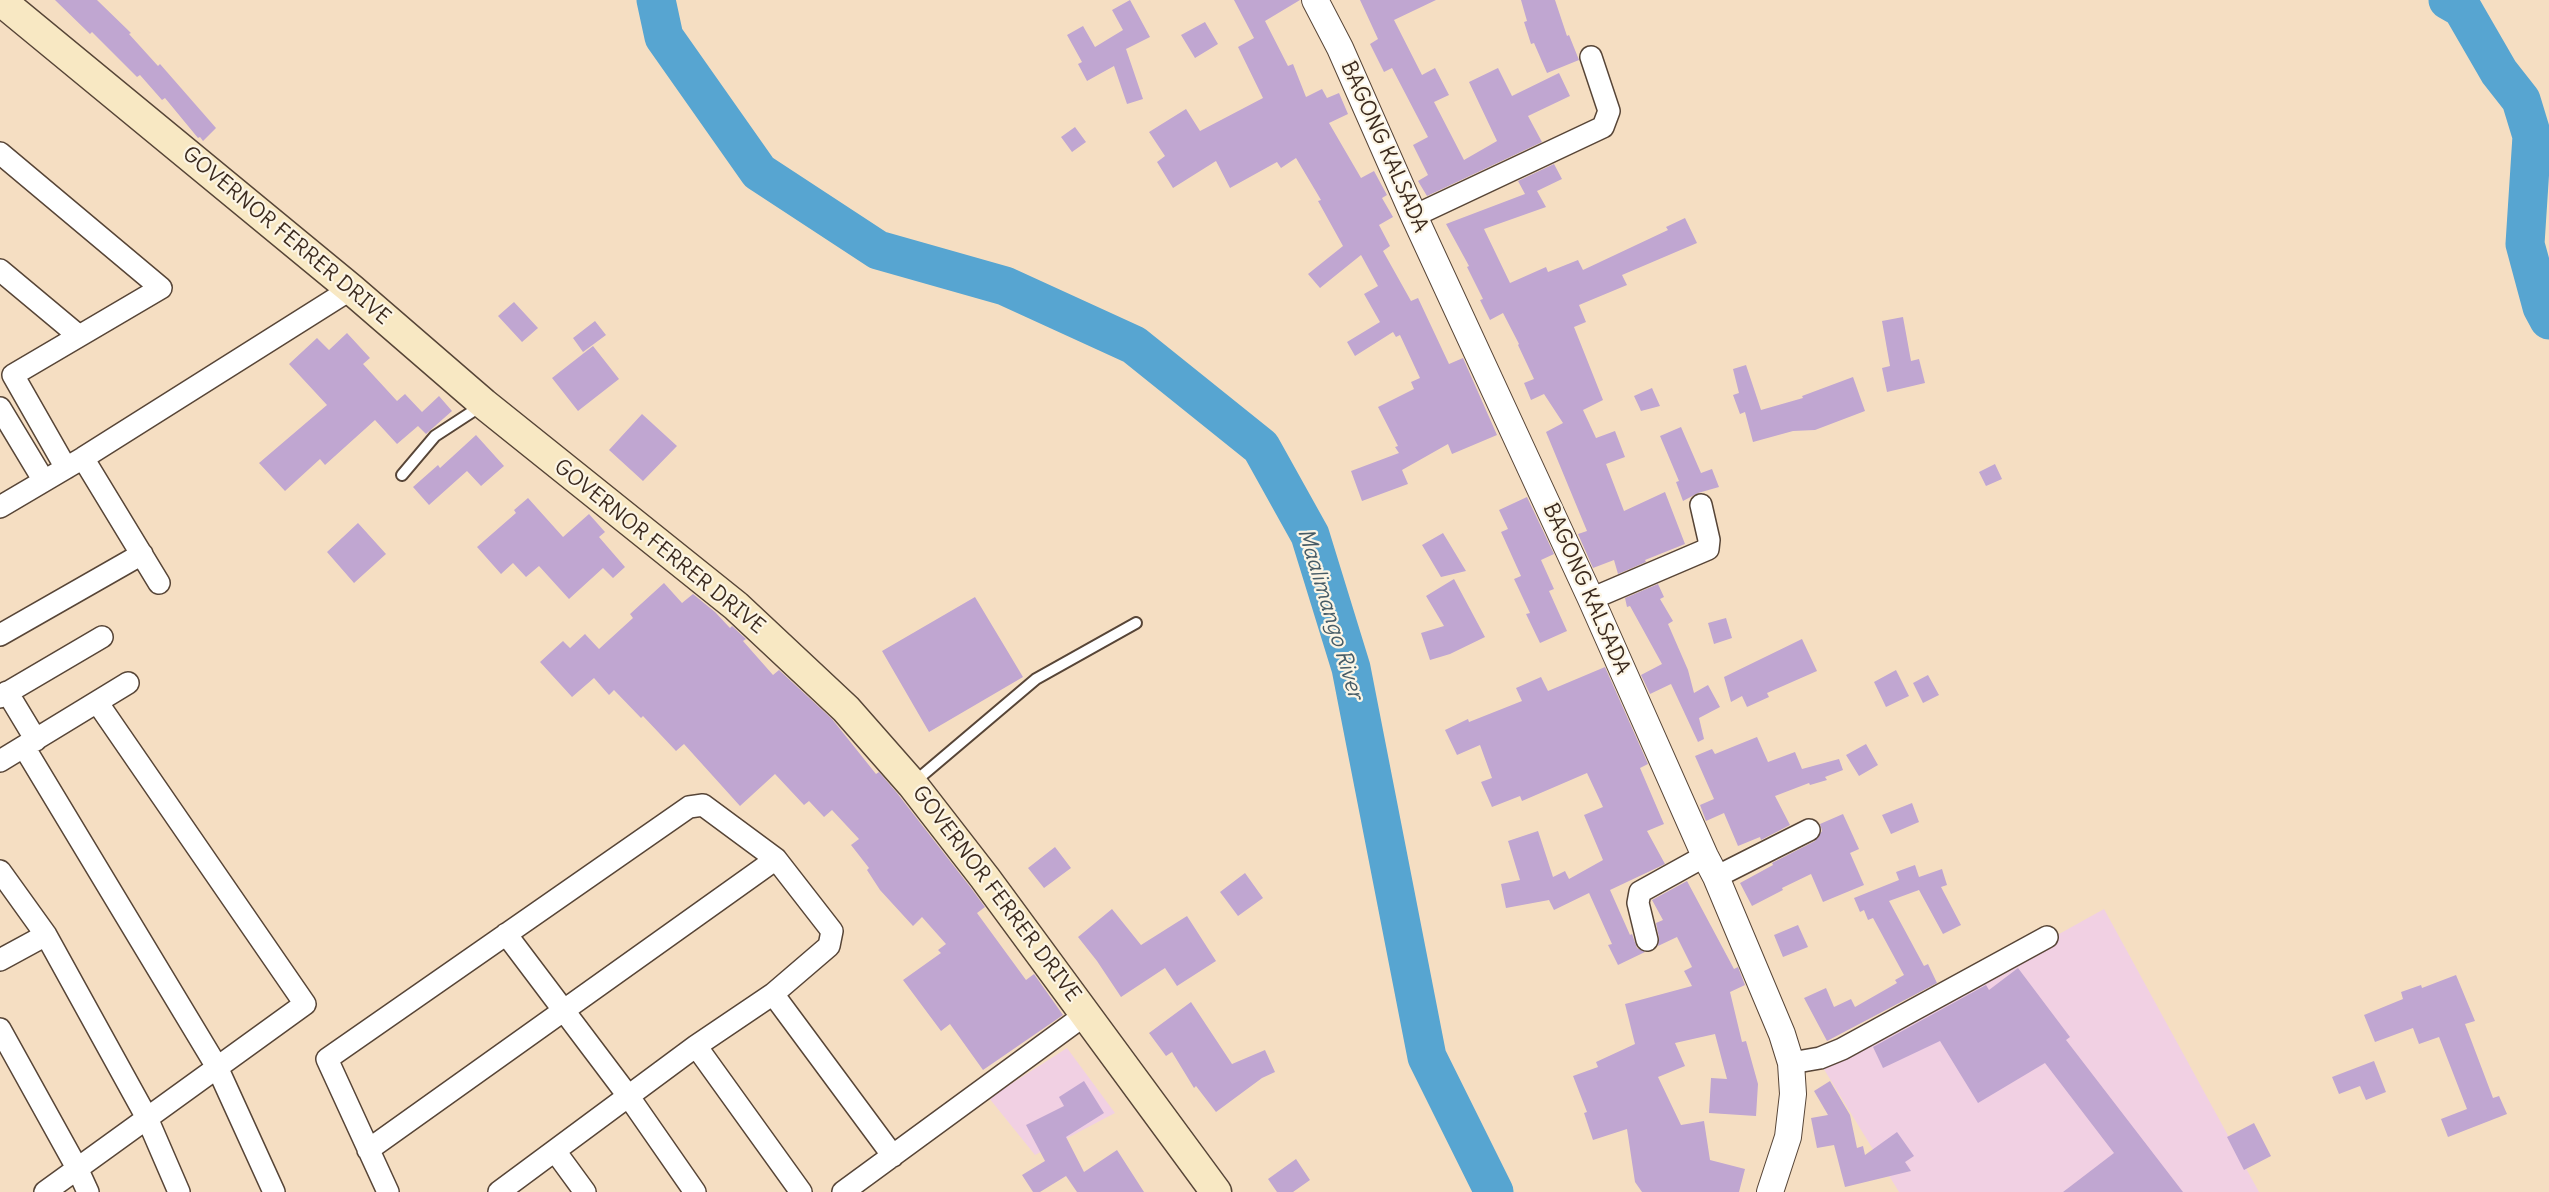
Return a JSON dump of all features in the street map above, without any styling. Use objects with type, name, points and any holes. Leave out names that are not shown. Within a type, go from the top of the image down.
[{"type":"main road","name":"GOVERNOR FERRER DRIVE","points":[[0,0],[351,289],[484,404],[736,606],[846,709],[912,784],[1086,1014],[1216,1192]]},
{"type":"street","name":"BAGONG KALSADA","points":[[1315,0],[1340,48],[1414,216],[1591,599],[1782,1034],[1791,1063],[1793,1094],[1788,1137],[1770,1192]]},
{"type":"street","points":[[1414,216],[1604,127],[1609,111],[1591,57]]},
{"type":"street","points":[[0,153],[161,288],[6,378],[74,463],[142,554],[159,583]]},
{"type":"street","points":[[0,270],[79,336]]},
{"type":"street","points":[[0,507],[351,289]]},
{"type":"street","points":[[0,408],[44,481]]},
{"type":"street","points":[[1591,599],[1708,549],[1709,540],[1701,505]]},
{"type":"street","points":[[0,635],[142,554]]},
{"type":"street","points":[[102,637],[4,694],[14,749],[217,1067],[274,1192]]},
{"type":"street","points":[[14,749],[128,683]]},
{"type":"street","points":[[45,1192],[304,1004],[97,702]]},
{"type":"street","points":[[388,1192],[327,1059],[689,807],[703,806],[776,859],[832,931],[829,946],[773,994],[696,1046],[499,1192]]},
{"type":"street","points":[[1647,940],[1638,903],[1640,892],[1809,830]]},
{"type":"street","points":[[368,1150],[776,859]]},
{"type":"street","points":[[0,871],[46,935],[147,1118],[179,1192]]},
{"type":"street","points":[[506,934],[628,1096],[695,1192]]},
{"type":"street","points":[[0,960],[46,935]]},
{"type":"street","points":[[1791,1063],[1820,1058],[1842,1050],[2047,937]]},
{"type":"street","points":[[773,994],[893,1156]]},
{"type":"street","points":[[843,1192],[1086,1014]]},
{"type":"street","points":[[0,1029],[88,1192]]},
{"type":"street","points":[[696,1046],[801,1192]]},
{"type":"street","points":[[555,1150],[585,1192]]},
{"type":"lane","points":[[402,475],[435,436],[484,404]]},
{"type":"lane","points":[[912,784],[1036,679],[1136,623]]},
{"type":"shaded area","points":[[2104,909],[2259,1192],[1899,1192],[1822,1066]]},
{"type":"shaded area","points":[[1067,1048],[1115,1113],[1035,1155],[989,1098]]},
{"type":"building","points":[[55,0],[97,0],[131,33],[129,34],[158,66],[160,64],[216,128],[203,141],[200,137],[198,138],[165,98],[162,100],[140,75],[137,77],[92,32],[90,34]]},
{"type":"building","points":[[1130,0],[1150,37],[1126,49],[1143,99],[1127,104],[1114,66],[1087,81],[1078,64],[1082,62],[1067,35],[1083,26],[1095,47],[1123,30],[1112,10]]},
{"type":"building","points":[[1234,0],[1300,0],[1265,21],[1288,66],[1293,64],[1306,97],[1322,89],[1327,98],[1339,93],[1348,114],[1329,123],[1361,178],[1374,171],[1387,195],[1382,198],[1393,217],[1379,225],[1390,246],[1383,251],[1411,301],[1418,298],[1449,364],[1463,358],[1497,435],[1452,454],[1448,444],[1402,470],[1408,484],[1362,501],[1351,471],[1399,453],[1395,447],[1398,446],[1378,407],[1414,389],[1411,382],[1420,378],[1400,335],[1396,337],[1393,332],[1355,356],[1347,342],[1380,322],[1364,294],[1378,286],[1361,255],[1320,288],[1308,274],[1343,246],[1318,201],[1321,200],[1296,158],[1281,168],[1277,162],[1230,188],[1216,161],[1173,188],[1157,162],[1165,156],[1149,132],[1186,109],[1200,131],[1263,98],[1238,47],[1254,38]]},
{"type":"building","points":[[1360,0],[1436,0],[1394,20],[1422,75],[1435,68],[1449,95],[1434,102],[1464,160],[1497,141],[1469,82],[1498,68],[1512,96],[1559,73],[1570,96],[1528,116],[1542,142],[1427,196],[1418,181],[1428,175],[1413,145],[1428,137],[1392,68],[1384,72],[1370,44],[1378,39]]},
{"type":"building","points":[[1521,0],[1555,0],[1567,36],[1569,35],[1579,60],[1547,73],[1534,43],[1531,44],[1524,22],[1527,21]]},
{"type":"building","points":[[1205,22],[1218,44],[1195,58],[1181,35]]},
{"type":"building","points":[[1075,127],[1086,142],[1072,152],[1061,137]]},
{"type":"building","points":[[1554,164],[1562,179],[1537,191],[1546,207],[1484,229],[1510,283],[1546,267],[1548,272],[1578,260],[1583,270],[1668,230],[1666,227],[1685,218],[1697,243],[1622,275],[1627,285],[1579,305],[1586,322],[1574,327],[1603,400],[1583,410],[1596,438],[1615,431],[1625,457],[1606,464],[1624,511],[1665,492],[1685,544],[1618,574],[1614,560],[1593,568],[1578,534],[1587,531],[1546,432],[1563,423],[1544,394],[1531,400],[1524,383],[1534,379],[1519,344],[1503,313],[1490,320],[1480,300],[1483,299],[1467,267],[1469,266],[1446,224],[1525,194],[1518,181]]},
{"type":"building","points":[[514,302],[538,328],[522,342],[498,316]]},
{"type":"building","points":[[1903,317],[1911,361],[1919,359],[1925,383],[1887,392],[1882,368],[1890,366],[1882,321]]},
{"type":"building","points":[[595,321],[606,335],[583,352],[573,338]]},
{"type":"building","points":[[347,333],[370,358],[363,364],[397,401],[405,394],[422,412],[439,396],[452,411],[426,434],[418,426],[397,444],[375,420],[325,465],[320,459],[285,491],[259,463],[327,405],[289,364],[317,338],[329,350]]},
{"type":"building","points":[[593,346],[619,379],[578,411],[552,378]]},
{"type":"building","points":[[1746,365],[1761,410],[1803,398],[1802,396],[1853,377],[1865,411],[1815,430],[1793,431],[1753,442],[1745,412],[1740,414],[1733,395],[1739,393],[1733,369]]},
{"type":"building","points":[[1652,388],[1660,406],[1641,411],[1634,396]]},
{"type":"building","points":[[642,414],[677,446],[643,481],[609,450]]},
{"type":"building","points":[[1681,427],[1701,473],[1712,469],[1719,487],[1698,493],[1683,501],[1676,482],[1679,481],[1660,436]]},
{"type":"building","points":[[476,435],[504,466],[481,486],[467,471],[429,505],[413,487],[438,465],[440,468]]},
{"type":"building","points":[[1995,464],[2002,479],[1986,486],[1979,472]]},
{"type":"building","points":[[1527,497],[1554,554],[1541,560],[1554,589],[1549,591],[1567,631],[1540,643],[1526,614],[1530,613],[1514,579],[1521,576],[1501,532],[1508,529],[1499,510]]},
{"type":"building","points":[[528,498],[563,537],[589,514],[605,532],[599,537],[625,567],[613,578],[603,568],[569,599],[539,566],[526,577],[513,563],[501,574],[477,547],[516,513],[514,510]]},
{"type":"building","points":[[358,523],[386,554],[354,583],[327,552]]},
{"type":"building","points":[[1443,533],[1466,571],[1441,577],[1422,545]]},
{"type":"building","points":[[1454,579],[1485,637],[1450,654],[1430,660],[1421,633],[1444,626],[1426,596]]},
{"type":"building","points":[[664,583],[682,603],[693,594],[730,628],[732,626],[746,639],[743,641],[773,675],[779,670],[832,719],[876,774],[879,772],[897,793],[971,888],[985,907],[977,913],[1026,980],[1034,974],[1063,1015],[983,1070],[950,1024],[941,1031],[903,980],[941,953],[938,950],[946,944],[922,917],[913,926],[880,890],[867,870],[869,868],[851,845],[859,839],[832,810],[824,817],[809,801],[804,805],[775,774],[740,806],[684,744],[676,751],[643,716],[641,718],[614,690],[609,695],[594,678],[572,697],[540,662],[563,641],[570,648],[585,634],[599,649],[633,618],[630,614]]},
{"type":"building","points":[[1658,584],[1664,597],[1660,599],[1673,621],[1668,624],[1688,670],[1694,693],[1708,685],[1720,707],[1699,718],[1704,739],[1698,742],[1671,684],[1650,694],[1641,675],[1662,664],[1630,606],[1627,607],[1625,598]]},
{"type":"building","points":[[975,597],[1023,677],[929,732],[882,651]]},
{"type":"building","points":[[1726,618],[1732,638],[1714,644],[1708,623]]},
{"type":"building","points":[[1802,639],[1817,671],[1767,693],[1769,697],[1747,707],[1742,696],[1731,702],[1724,677]]},
{"type":"building","points":[[1605,667],[1648,764],[1640,768],[1664,824],[1647,831],[1665,864],[1610,890],[1637,948],[1645,952],[1618,965],[1608,945],[1612,944],[1589,893],[1554,910],[1549,900],[1506,908],[1501,884],[1520,880],[1508,841],[1538,831],[1553,877],[1565,871],[1569,879],[1603,860],[1584,815],[1603,807],[1587,773],[1522,801],[1520,796],[1492,807],[1481,782],[1492,778],[1480,745],[1457,755],[1445,730],[1468,719],[1469,722],[1522,701],[1516,688],[1541,677],[1548,691]]},
{"type":"building","points":[[1896,670],[1909,696],[1886,707],[1874,682]]},
{"type":"building","points":[[1928,675],[1939,695],[1923,703],[1913,683]]},
{"type":"building","points":[[1757,737],[1768,762],[1795,752],[1802,769],[1839,759],[1843,770],[1825,777],[1827,780],[1810,785],[1809,783],[1775,796],[1790,825],[1761,840],[1760,837],[1738,846],[1724,813],[1706,821],[1700,805],[1714,799],[1695,756],[1712,749],[1715,754]]},
{"type":"building","points":[[1866,744],[1878,765],[1859,776],[1846,755]]},
{"type":"building","points":[[1912,803],[1919,822],[1891,834],[1882,815]]},
{"type":"building","points":[[1843,814],[1859,849],[1850,853],[1864,885],[1823,902],[1811,874],[1752,906],[1740,883],[1773,865],[1772,863],[1815,841],[1822,831],[1820,824]]},
{"type":"building","points":[[1055,847],[1071,868],[1044,888],[1028,868]]},
{"type":"building","points":[[1915,865],[1919,877],[1942,869],[1947,885],[1941,887],[1961,925],[1943,934],[1919,890],[1889,901],[1924,966],[1928,964],[1937,983],[1827,1041],[1804,998],[1826,988],[1834,1007],[1851,999],[1855,1007],[1897,983],[1895,980],[1904,975],[1873,918],[1868,920],[1864,910],[1860,912],[1854,898],[1899,880],[1896,872]]},
{"type":"building","points":[[1245,873],[1263,898],[1238,916],[1220,892]]},
{"type":"building","points":[[1687,881],[1734,969],[1738,967],[1745,985],[1730,992],[1742,1042],[1746,1041],[1758,1084],[1756,1116],[1709,1113],[1711,1078],[1727,1079],[1715,1034],[1675,1043],[1685,1066],[1658,1077],[1681,1125],[1704,1121],[1710,1160],[1745,1169],[1739,1192],[1642,1192],[1635,1182],[1627,1129],[1593,1140],[1584,1113],[1587,1112],[1573,1076],[1598,1067],[1596,1062],[1635,1044],[1625,1004],[1692,986],[1684,971],[1692,967],[1677,937],[1658,946],[1656,923],[1663,920],[1652,900]]},
{"type":"building","points":[[1112,909],[1141,945],[1187,916],[1216,961],[1177,986],[1165,968],[1121,997],[1078,937]]},
{"type":"building","points":[[1798,925],[1808,947],[1783,957],[1774,935]]},
{"type":"building","points":[[2018,968],[2070,1037],[2066,1040],[2183,1192],[2063,1192],[2114,1153],[2045,1063],[1978,1103],[1940,1041],[1883,1068],[1873,1047],[1986,985],[1989,990]]},
{"type":"building","points":[[2456,975],[2475,1021],[2465,1024],[2493,1098],[2499,1096],[2507,1114],[2448,1137],[2441,1119],[2467,1109],[2439,1037],[2419,1044],[2413,1028],[2375,1042],[2364,1015],[2403,999],[2401,992],[2421,985],[2422,988]]},
{"type":"building","points":[[1191,1002],[1232,1064],[1265,1050],[1275,1072],[1262,1078],[1216,1112],[1196,1086],[1194,1088],[1172,1052],[1166,1056],[1149,1033]]},
{"type":"building","points":[[2374,1061],[2386,1092],[2366,1100],[2360,1086],[2339,1094],[2332,1077]]},
{"type":"building","points":[[1084,1081],[1104,1113],[1066,1137],[1084,1172],[1117,1150],[1144,1192],[1077,1192],[1066,1176],[1040,1192],[1033,1192],[1022,1175],[1045,1161],[1026,1125],[1064,1106],[1059,1097]]},
{"type":"building","points":[[1830,1081],[1850,1115],[1857,1148],[1863,1146],[1865,1155],[1897,1132],[1914,1156],[1905,1162],[1911,1171],[1845,1187],[1834,1145],[1817,1148],[1811,1118],[1828,1115],[1814,1091]]},
{"type":"building","points":[[2254,1123],[2271,1156],[2244,1170],[2227,1137]]},
{"type":"building","points":[[1296,1159],[1310,1180],[1293,1192],[1277,1192],[1268,1179]]},
{"type":"waterway","name":"Maalimango River","points":[[656,0],[664,37],[759,172],[878,250],[1005,286],[1134,345],[1261,447],[1310,535],[1351,668],[1427,1057],[1494,1192]]},
{"type":"waterway","points":[[2448,0],[2462,8],[2499,72],[2521,100],[2532,136],[2525,244],[2542,307],[2549,320]]}]
